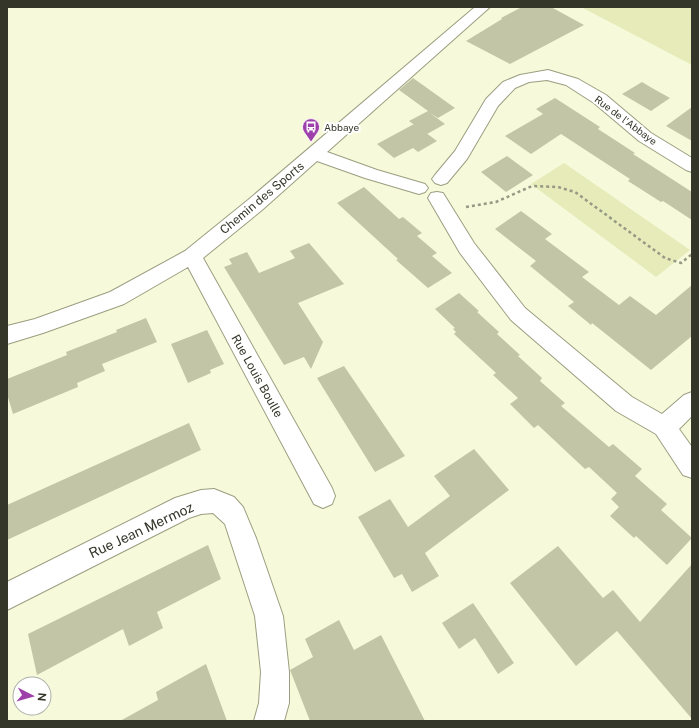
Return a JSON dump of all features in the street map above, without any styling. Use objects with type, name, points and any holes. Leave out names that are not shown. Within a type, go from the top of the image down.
[{"type":"street","name":"Chemin des Sports","points":[[7,335],[36,327],[117,298],[192,256],[256,205],[484,7]]},
{"type":"street","name":"Rue de l'Abbaye","points":[[441,195],[460,155],[492,104],[509,85],[526,78],[548,75],[572,82],[600,99],[645,137],[692,166]]},
{"type":"street","points":[[314,154],[371,174],[419,188],[420,192],[427,197],[441,195],[467,248],[518,314],[624,404],[664,426],[692,467]]},
{"type":"street","name":"Rue Louis Boulle","points":[[192,256],[323,496]]},
{"type":"street","points":[[664,426],[692,402]]},
{"type":"street","name":"Rue Jean Mermoz","points":[[7,596],[184,507],[201,502],[214,501],[225,506],[234,516],[243,538],[269,616],[275,672],[274,704],[269,721]]},
{"type":"path","points":[[441,195],[479,206],[496,202],[532,186],[558,187],[575,192],[665,258],[681,263],[692,254]]},
{"type":"green space","points":[[581,7],[692,7],[692,65]]},
{"type":"green space","points":[[564,163],[690,250],[656,277],[531,184]]},
{"type":"building","points":[[522,7],[551,7],[584,25],[510,64],[466,41],[502,19],[501,18]]},
{"type":"building","points":[[413,78],[455,108],[438,118],[430,113],[445,124],[427,134],[409,121],[428,111],[399,90]]},
{"type":"building","points":[[642,82],[670,98],[651,111],[622,94]]},
{"type":"building","points":[[555,98],[600,127],[598,129],[635,153],[633,154],[692,192],[692,220],[628,181],[630,179],[561,134],[531,154],[505,136],[543,114],[536,109]]},
{"type":"building","points":[[692,107],[692,141],[666,126]]},
{"type":"building","points":[[414,124],[437,141],[418,152],[413,148],[394,158],[377,144]]},
{"type":"building","points":[[507,156],[533,175],[506,192],[481,172]]},
{"type":"building","points":[[364,187],[399,219],[403,217],[422,233],[417,236],[437,253],[432,256],[452,273],[428,288],[396,260],[398,259],[337,203]]},
{"type":"building","points":[[521,211],[552,234],[545,239],[589,272],[582,277],[619,305],[630,296],[656,315],[692,285],[692,336],[651,370],[568,306],[574,302],[530,266],[536,261],[495,229]]},
{"type":"building","points":[[309,243],[344,284],[298,303],[323,342],[311,369],[304,357],[284,365],[224,267],[232,264],[229,259],[247,252],[259,273],[295,258],[290,251]]},
{"type":"building","points":[[459,293],[499,332],[497,334],[520,355],[518,356],[542,378],[540,381],[565,403],[561,406],[609,447],[613,444],[642,469],[635,476],[667,504],[661,510],[692,538],[667,565],[636,536],[634,538],[610,516],[619,507],[611,499],[617,493],[589,467],[585,469],[538,425],[534,428],[510,404],[518,398],[493,375],[496,373],[454,334],[456,332],[453,329],[455,328],[435,309]]},
{"type":"building","points":[[146,318],[157,342],[102,364],[105,371],[77,383],[78,387],[13,414],[7,394],[7,379],[67,355],[66,352],[117,332],[116,330]]},
{"type":"building","points":[[207,330],[224,364],[210,370],[211,373],[188,383],[171,344]]},
{"type":"building","points":[[344,366],[405,456],[375,472],[317,378]]},
{"type":"building","points":[[189,423],[201,450],[7,540],[7,505]]},
{"type":"building","points":[[474,449],[509,490],[425,553],[439,576],[412,592],[402,574],[394,578],[358,517],[390,499],[408,527],[450,496],[434,476]]},
{"type":"building","points":[[208,545],[221,579],[157,612],[163,628],[129,646],[123,629],[37,675],[28,634]]},
{"type":"building","points":[[558,546],[603,598],[613,590],[640,622],[692,564],[692,719],[617,631],[576,666],[510,583]]},
{"type":"building","points":[[473,603],[514,663],[498,674],[475,638],[459,649],[442,623]]},
{"type":"building","points":[[339,620],[354,650],[381,635],[425,721],[310,721],[290,670],[313,657],[305,639]]},
{"type":"building","points":[[206,664],[227,721],[120,721],[158,700],[156,692]]},
{"type":"place","name":"Abbaye","points":[[311,142]]}]
